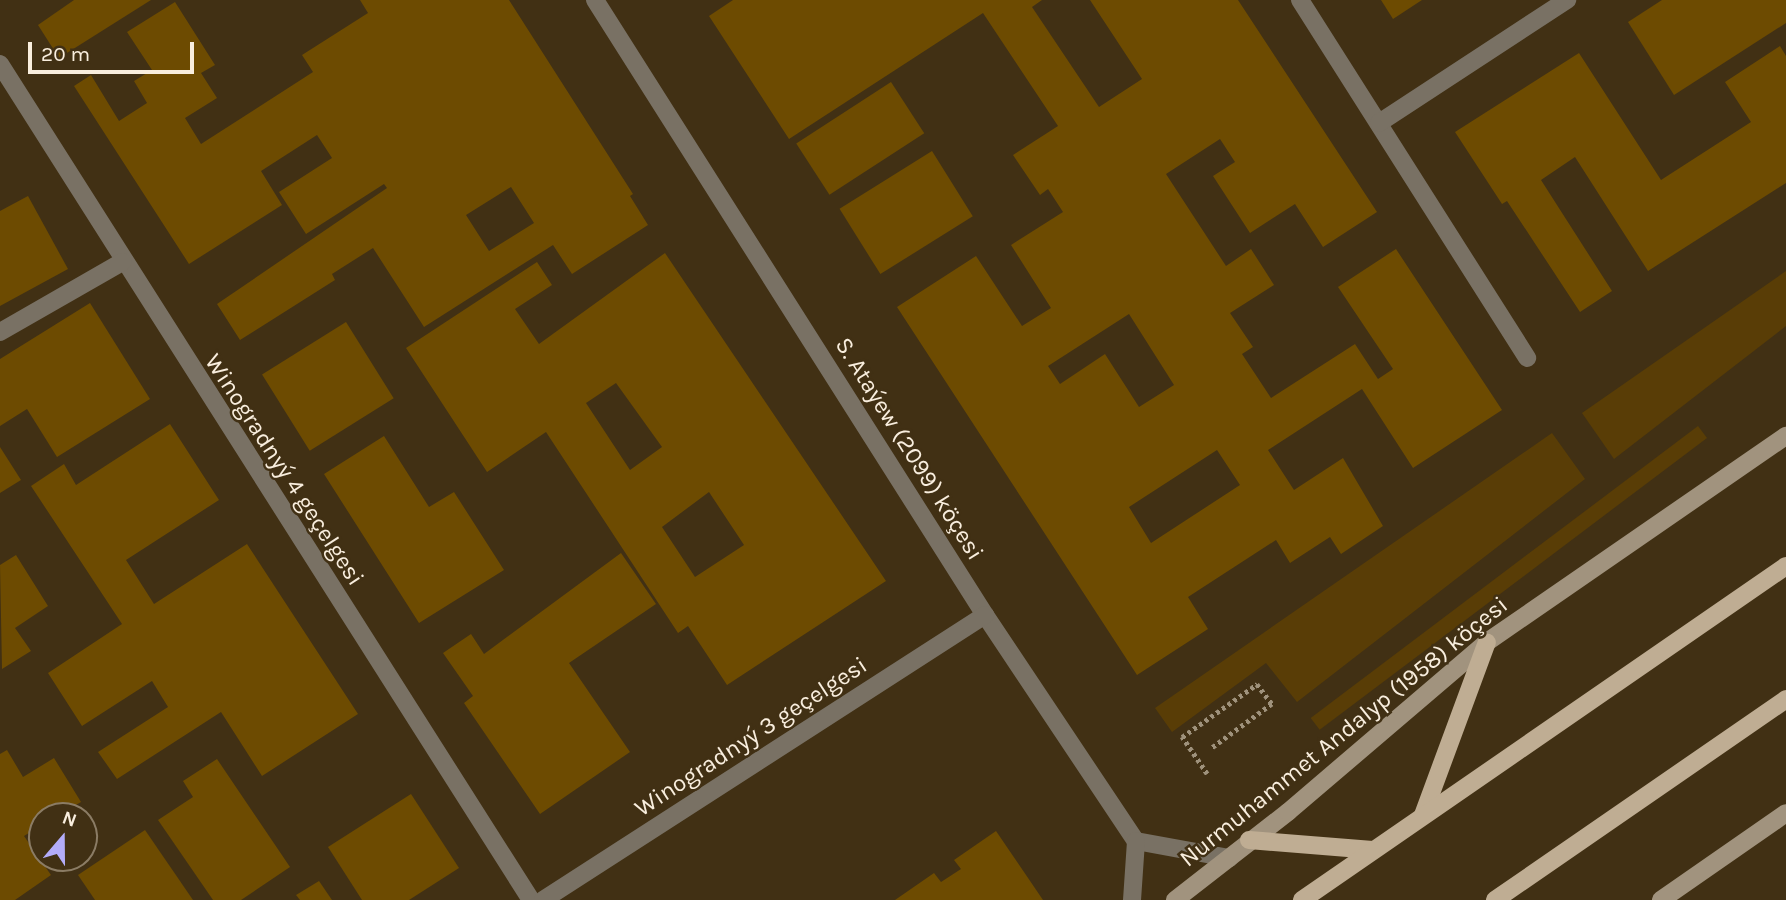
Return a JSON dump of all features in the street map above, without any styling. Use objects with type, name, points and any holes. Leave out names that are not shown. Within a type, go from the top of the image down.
[{"type":"main road","points":[[1302,900],[1786,566]]},
{"type":"main road","points":[[1423,815],[1487,642]]},
{"type":"main road","points":[[1495,900],[1786,699]]},
{"type":"main road","points":[[1249,840],[1373,850]]},
{"type":"street","name":"S. Ataýew (2099) köçesi","points":[[595,0],[985,615],[1136,841]]},
{"type":"street","points":[[1300,0],[1527,358]]},
{"type":"street","points":[[1379,123],[1567,0]]},
{"type":"street","name":"Winogradnyý 4 geçelgesi","points":[[0,64],[122,262],[531,900]]},
{"type":"street","points":[[0,332],[122,262]]},
{"type":"street","name":"Nurmuhammet Andalyp (1958) köçesi","points":[[1175,900],[1487,642],[1786,436]]},
{"type":"street","name":"Winogradnyý 3 geçelgesi","points":[[543,900],[985,615]]},
{"type":"street","points":[[1661,900],[1786,813]]},
{"type":"street","points":[[1132,900],[1136,841],[1229,858]]},
{"type":"path","points":[[1207,774],[1182,737],[1257,684],[1272,704],[1212,748]]},
{"type":"shaded area","points":[[1786,271],[1786,326],[1614,459],[1582,413]]},
{"type":"shaded area","points":[[1698,426],[1707,438],[1320,730],[1311,718]]},
{"type":"shaded area","points":[[1552,433],[1585,479],[1297,702],[1266,663],[1172,732],[1155,708]]},
{"type":"building","points":[[74,0],[151,0],[59,58],[38,25]]},
{"type":"building","points":[[360,0],[509,0],[633,194],[630,196],[648,225],[572,274],[553,245],[424,327],[373,248],[332,274],[335,280],[240,340],[217,304],[387,188],[384,184],[306,234],[279,192],[332,158],[317,135],[261,171],[282,205],[189,264],[74,86],[91,75],[119,121],[147,103],[134,81],[152,70],[127,32],[175,2],[215,65],[201,73],[217,98],[185,118],[201,144],[313,72],[302,55],[368,13]],"holes":[[[511,187],[534,223],[489,251],[466,215]]]},
{"type":"building","points":[[733,0],[1042,0],[1032,7],[1099,107],[1142,79],[1090,0],[1238,0],[1377,212],[1323,247],[1295,204],[1250,233],[1213,176],[1235,162],[1220,139],[1166,174],[1226,266],[1251,249],[1274,285],[1230,313],[1253,347],[1242,354],[1271,398],[1355,344],[1378,379],[1393,369],[1338,287],[1396,249],[1502,410],[1413,468],[1362,389],[1268,450],[1294,490],[1343,458],[1383,526],[1341,554],[1330,537],[1290,563],[1276,540],[1188,597],[1208,629],[1137,675],[897,307],[976,256],[1022,326],[1051,308],[1011,245],[1063,212],[1048,189],[1040,195],[1013,155],[1058,126],[983,13],[789,139],[709,16]],"holes":[[[1129,314],[1174,385],[1139,407],[1105,354],[1060,384],[1048,366]],[[1217,450],[1240,485],[1151,543],[1129,507]]]},
{"type":"building","points":[[1381,0],[1422,0],[1393,19]]},
{"type":"building","points":[[1662,0],[1786,0],[1786,23],[1674,95],[1628,22]]},
{"type":"building","points":[[1780,46],[1786,56],[1786,183],[1648,271],[1575,157],[1541,180],[1612,291],[1580,312],[1507,201],[1502,204],[1455,132],[1579,53],[1661,180],[1751,122],[1725,82]]},
{"type":"building","points":[[891,82],[924,133],[829,195],[796,144]]},
{"type":"building","points":[[932,151],[973,216],[880,274],[840,209]]},
{"type":"building","points":[[28,196],[68,269],[0,306],[0,211]]},
{"type":"building","points":[[665,253],[886,581],[727,685],[688,626],[678,633],[546,432],[487,472],[406,348],[537,262],[552,285],[515,309],[539,344]],"holes":[[[616,383],[662,447],[630,470],[586,403]],[[709,492],[744,545],[695,577],[662,527]]]},
{"type":"building","points":[[90,303],[150,399],[57,457],[27,409],[0,426],[0,359]]},
{"type":"building","points":[[346,322],[394,398],[310,451],[262,374]]},
{"type":"building","points":[[170,424],[219,500],[126,560],[154,604],[247,544],[358,714],[262,776],[221,712],[117,779],[98,752],[168,707],[152,681],[82,726],[48,673],[122,624],[31,486],[64,464],[76,485]]},
{"type":"building","points":[[384,436],[429,507],[454,492],[504,570],[419,623],[324,474]]},
{"type":"building","points":[[0,447],[21,480],[0,493]]},
{"type":"building","points":[[621,553],[656,604],[569,663],[630,752],[540,814],[464,703],[473,696],[443,653],[471,634],[484,654]]},
{"type":"building","points":[[16,555],[48,606],[15,628],[31,651],[2,669],[0,565]]},
{"type":"building","points":[[7,750],[23,777],[54,758],[81,802],[28,802],[28,834],[24,836],[28,842],[28,872],[49,872],[51,875],[15,900],[0,900],[0,754]]},
{"type":"building","points":[[217,759],[290,867],[241,900],[213,900],[158,820],[193,797],[183,781]]},
{"type":"building","points":[[411,794],[459,868],[409,900],[362,900],[328,847]]},
{"type":"building","points":[[145,830],[193,900],[95,900],[78,875],[82,872],[98,872],[98,862]]},
{"type":"building","points":[[996,831],[1043,900],[895,900],[934,873],[941,882],[961,869],[954,860]]},
{"type":"building","points":[[319,881],[332,900],[300,900],[296,895]]}]
